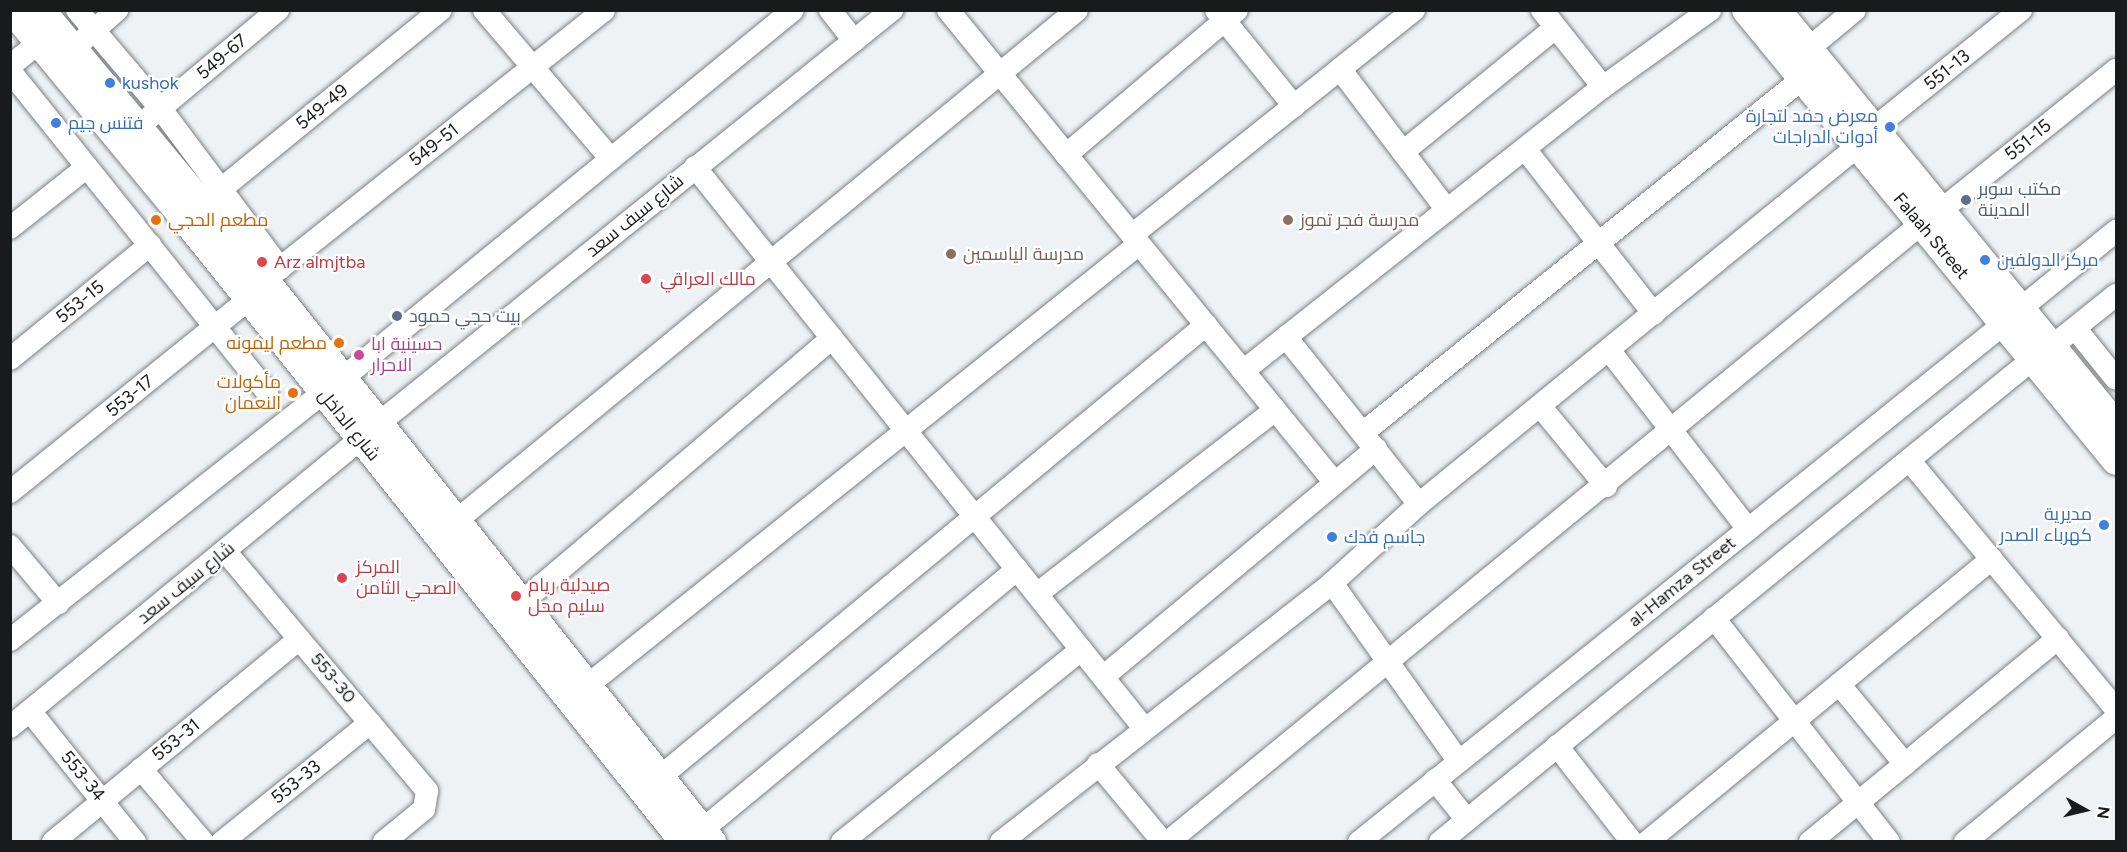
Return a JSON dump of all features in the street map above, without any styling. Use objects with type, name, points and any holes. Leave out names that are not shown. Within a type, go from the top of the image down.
[{"type":"main road","name":"شارع الداخل","points":[[12,10],[38,43],[265,282]]},
{"type":"main road","name":"شارع الداخل","points":[[41,10],[83,40],[150,118],[211,197],[333,386],[688,837]]},
{"type":"main road","name":"Falaah Street","points":[[1746,10],[1802,79],[1865,138],[2043,352],[2116,425]]},
{"type":"main road","name":"Falaah Street","points":[[1777,10],[1808,49],[1865,138]]},
{"type":"main road","name":"Falaah Street","points":[[2043,352],[2116,461]]},
{"type":"main road","name":"شارع الداخل","points":[[370,431],[456,521],[588,685],[660,777],[688,837]]},
{"type":"street","points":[[78,10],[83,40]]},
{"type":"street","points":[[83,40],[117,10]]},
{"type":"street","name":"549-67","points":[[150,118],[278,10]]},
{"type":"street","name":"549-49","points":[[211,197],[441,10]]},
{"type":"street","points":[[483,10],[610,158]]},
{"type":"street","name":"549-51","points":[[265,282],[604,10]]},
{"type":"street","points":[[10,640],[333,386],[793,10]]},
{"type":"street","points":[[830,10],[854,41]]},
{"type":"street","name":"شارع سيف سعد","points":[[10,728],[370,431],[892,10]]},
{"type":"street","points":[[948,10],[1335,483]]},
{"type":"street","points":[[456,521],[1077,10]]},
{"type":"street","points":[[588,685],[907,432],[1294,106],[1414,10]]},
{"type":"street","points":[[1243,371],[1603,87],[1710,10]]},
{"type":"street","points":[[1808,49],[1856,10]]},
{"type":"street","name":"551-13","points":[[1001,842],[1143,727],[1332,583],[1419,504],[1654,314],[2021,10]]},
{"type":"street","points":[[1066,154],[1226,14],[1294,106]]},
{"type":"street","points":[[1403,152],[1549,19],[1603,87]]},
{"type":"street","points":[[10,66],[38,43]]},
{"type":"street","points":[[1340,69],[1447,210]]},
{"type":"street","name":"551-15","points":[[1168,842],[1673,432],[1931,217],[2116,69]]},
{"type":"street","points":[[10,71],[267,392]]},
{"type":"street","points":[[1103,677],[1335,483],[1370,440],[1597,243],[1802,79]]},
{"type":"street","points":[[1525,149],[1654,314]]},
{"type":"street","points":[[10,228],[87,166]]},
{"type":"street","points":[[695,167],[1143,727]]},
{"type":"street","name":"al-Hamza Street","points":[[1359,842],[2116,231]]},
{"type":"street","name":"553-15","points":[[10,359],[150,245]]},
{"type":"street","name":"553-17","points":[[10,492],[215,327],[265,282]]},
{"type":"street","points":[[1440,842],[1909,460],[2116,295]]},
{"type":"street","points":[[660,777],[1206,325]]},
{"type":"street","points":[[2075,328],[2116,379]]},
{"type":"street","points":[[1287,337],[1419,504]]},
{"type":"street","points":[[522,602],[832,338]]},
{"type":"street","points":[[1610,350],[1748,529]]},
{"type":"street","points":[[1540,406],[1606,486]]},
{"type":"street","points":[[1037,594],[1275,410]]},
{"type":"street","points":[[1909,460],[2116,709]]},
{"type":"street","points":[[10,546],[58,603]]},
{"type":"street","name":"553-30","points":[[225,551],[427,791],[424,809],[384,842]]},
{"type":"street","points":[[1647,842],[1992,559]]},
{"type":"street","points":[[688,837],[1017,569]]},
{"type":"street","points":[[1332,583],[1459,762]]},
{"type":"street","points":[[1714,618],[1889,842]]},
{"type":"street","points":[[1810,842],[2058,638]]},
{"type":"street","name":"553-31","points":[[53,842],[299,639]]},
{"type":"street","points":[[842,842],[1081,650]]},
{"type":"street","points":[[1839,684],[1905,764]]},
{"type":"street","name":"553-34","points":[[30,711],[135,842]]},
{"type":"street","points":[[1965,842],[2116,718]]},
{"type":"street","name":"553-33","points":[[222,842],[370,723]]},
{"type":"street","points":[[1557,746],[1632,842]]},
{"type":"street","points":[[1098,764],[1163,842]]},
{"type":"street","points":[[141,769],[203,842]]},
{"type":"street","points":[[1436,780],[1467,819]]},
{"type":"place","name":"kushok","points":[[110,83]]},
{"type":"place","name":"فتنس جيم","points":[[56,123]]},
{"type":"place","name":"معرض حمد لتجارة أدوات الدراجات","points":[[1890,127]]},
{"type":"place","name":"مكتب سوبر المدينة","points":[[1966,200]]},
{"type":"place","name":"مطعم الحجي","points":[[156,220]]},
{"type":"place","name":"مدرسة فجر تموز","points":[[1288,220]]},
{"type":"place","name":"مدرسة الياسمين","points":[[951,254]]},
{"type":"place","name":"مركز الدولفين","points":[[1985,260]]},
{"type":"place","name":"Arz almjtba","points":[[262,262]]},
{"type":"place","name":"مالك العراقي","points":[[646,279]]},
{"type":"place","name":"بيت حجي حمود","points":[[397,316]]},
{"type":"place","name":"مطعم ليمونه","points":[[339,343]]},
{"type":"place","name":"حسينية ابا الاحرار","points":[[359,355]]},
{"type":"place","name":"مأكولات النعمان","points":[[293,393]]},
{"type":"place","name":"مديرية كهرباء الصدر","points":[[2104,525]]},
{"type":"place","name":"جاسم فدك","points":[[1332,537]]},
{"type":"place","name":"المركز الصحي الثامن","points":[[342,578]]},
{"type":"place","name":"صيدلية ريام سليم محل","points":[[516,596]]}]
